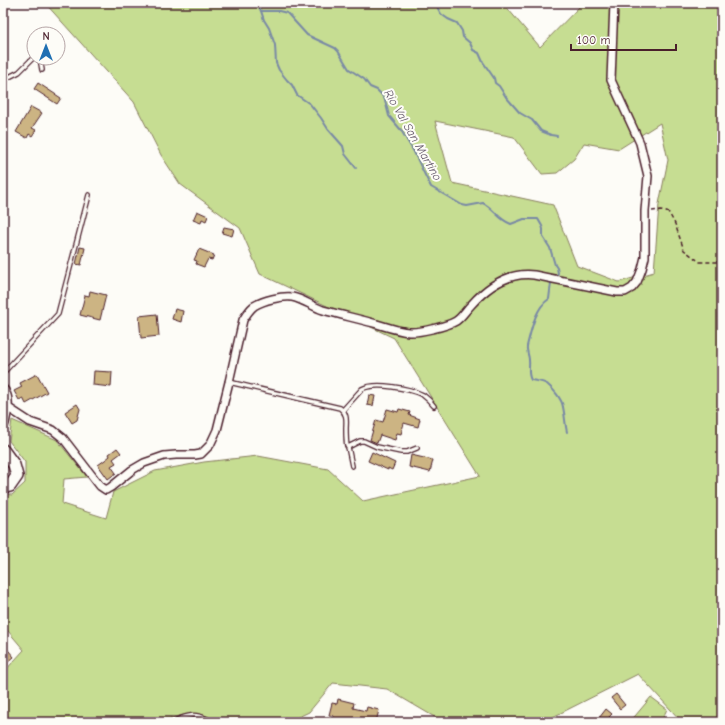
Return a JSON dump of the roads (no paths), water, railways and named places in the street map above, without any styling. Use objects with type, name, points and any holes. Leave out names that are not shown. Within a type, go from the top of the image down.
[{"type":"street","points":[[7,407],[30,422],[53,430],[63,438],[100,486],[106,490],[132,470],[144,463],[164,456],[195,455],[201,454],[205,451],[214,438],[229,382],[243,320],[254,306],[268,300],[293,297],[324,310],[400,331],[410,332],[449,325],[461,317],[481,294],[505,278],[519,274],[534,275],[617,292],[625,292],[632,288],[637,282],[645,257],[644,211],[648,176],[640,143],[611,80],[614,3]]},
{"type":"street","points":[[3,391],[7,407],[3,423]]},
{"type":"street","points":[[3,450],[14,465],[17,476],[10,486],[3,487]]},
{"type":"lane","points":[[3,80],[19,72],[26,65]]},
{"type":"lane","points":[[41,66],[42,70]]},
{"type":"lane","points":[[3,373],[58,314],[89,195]]},
{"type":"lane","points":[[229,382],[340,408],[343,410],[347,421],[346,438],[352,466]]},
{"type":"lane","points":[[343,410],[366,387],[380,386],[400,388],[420,394],[428,399],[434,406]]},
{"type":"lane","points":[[348,447],[360,441],[364,441],[377,447],[401,452],[407,452],[417,448]]},
{"type":"lane","points":[[171,722],[187,716],[198,715],[207,719],[208,722]]},
{"type":"waterway","name":"Rio Val San Martino","points":[[256,3],[261,11],[279,11],[287,13],[307,35],[335,48],[349,69],[364,79],[370,87],[377,90],[381,94],[385,100],[389,116],[401,130],[414,152],[431,187],[462,205],[467,206],[483,203],[503,220],[511,224],[524,219],[538,219],[543,229],[543,237],[550,248],[557,268],[558,273],[556,276]]},
{"type":"waterway","points":[[435,3],[441,14],[457,23],[462,31],[463,37],[470,43],[473,50],[479,53],[483,62],[494,78],[495,83],[520,113],[532,120],[541,131],[557,136]]},
{"type":"waterway","points":[[261,11],[275,45],[276,63],[279,70],[292,85],[297,95],[310,104],[328,129],[343,146],[345,154],[356,168]]},
{"type":"waterway","name":"Rio Val San Martino","points":[[551,283],[549,299],[544,303],[537,314],[527,346],[529,372],[531,380],[547,384],[559,398],[563,407],[567,432]]}]
